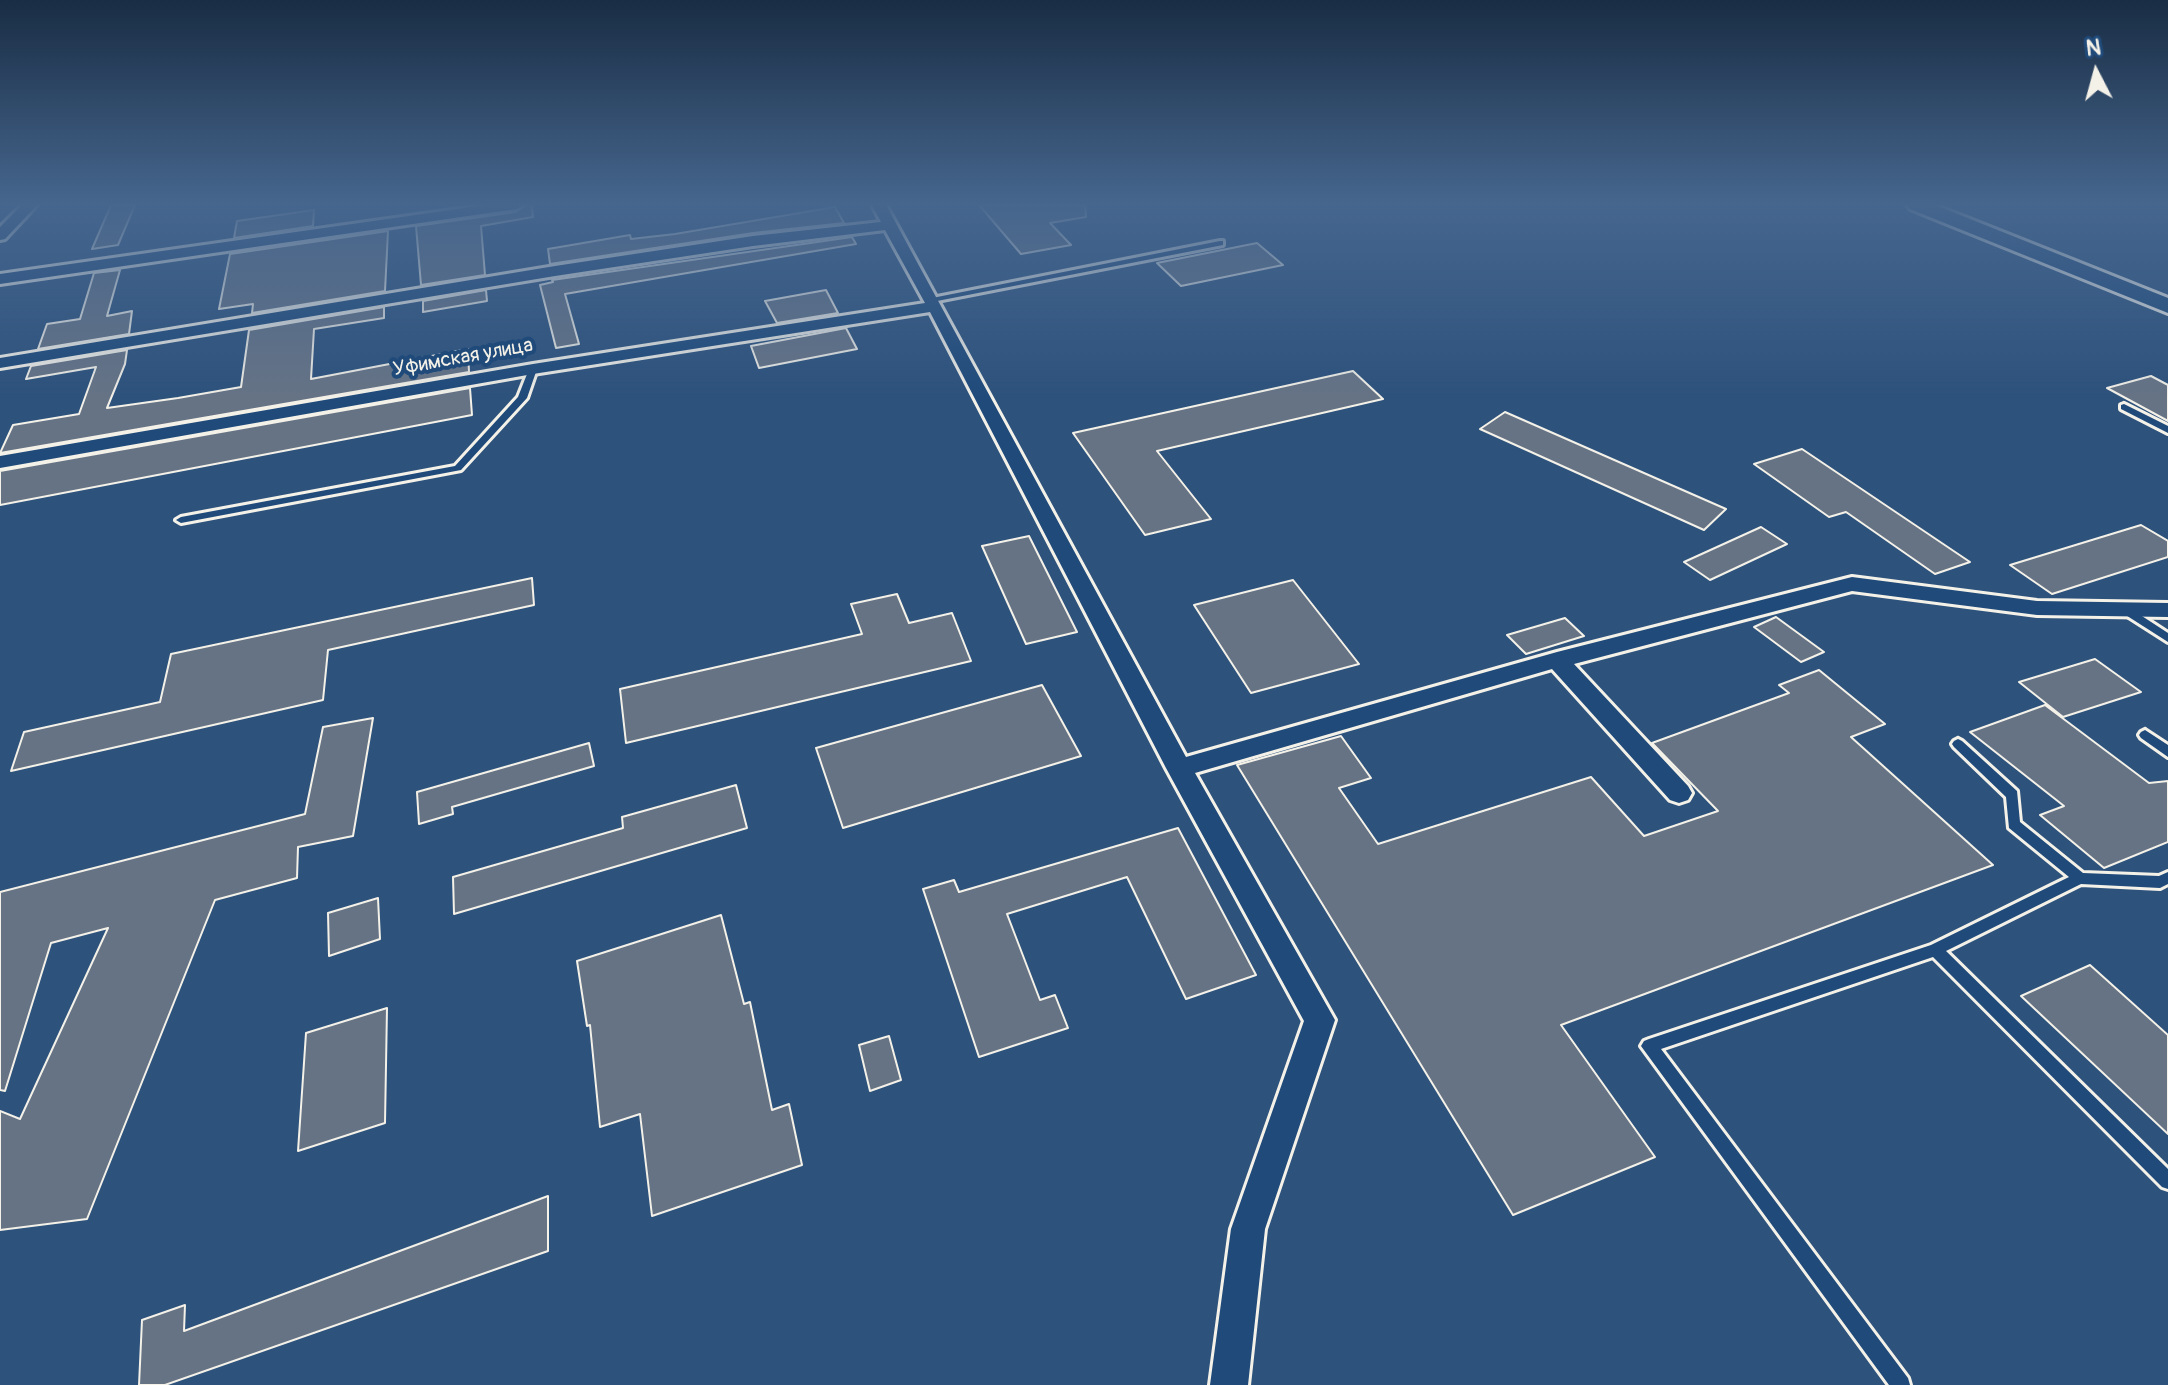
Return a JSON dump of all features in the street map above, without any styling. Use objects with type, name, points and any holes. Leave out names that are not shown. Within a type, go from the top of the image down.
[{"type":"street","points":[[0,279],[65,270]]},
{"type":"street","points":[[0,363],[566,270]]},
{"type":"street","points":[[915,270],[1179,768],[1320,1020],[1248,1229],[1229,1385]]},
{"type":"street","points":[[2078,270],[2168,306]]},
{"type":"street","name":"Уфимская улица","points":[[0,462],[934,303]]},
{"type":"street","points":[[1179,768],[1557,660],[1852,584],[2037,608],[2168,610]]},
{"type":"street","points":[[1557,660],[1679,793]]},
{"type":"lane","points":[[934,303],[1093,270]]},
{"type":"lane","points":[[181,520],[458,468],[522,398],[533,369]]},
{"type":"lane","points":[[2124,407],[2168,430]]},
{"type":"lane","points":[[2125,609],[2168,638]]},
{"type":"lane","points":[[2145,735],[2168,752]]},
{"type":"lane","points":[[1958,744],[2012,795],[2014,824],[2080,878]]},
{"type":"lane","points":[[1901,1385],[1649,1046],[1935,950],[2080,878],[2160,882],[2168,878]]},
{"type":"lane","points":[[1935,950],[2168,1181]]},
{"type":"building","points":[[120,270],[107,316],[132,311],[129,334],[38,349],[47,324],[80,319],[94,273]]},
{"type":"building","points":[[227,270],[386,270],[385,291],[252,313],[253,304],[219,309]]},
{"type":"building","points":[[420,270],[485,270],[485,275],[421,285]]},
{"type":"building","points":[[624,270],[707,270],[565,294],[579,344],[556,348],[540,285],[552,280]]},
{"type":"building","points":[[1164,270],[1260,270],[1181,286]]},
{"type":"building","points":[[486,290],[487,301],[423,312],[423,301]]},
{"type":"building","points":[[826,290],[838,313],[777,323],[765,301]]},
{"type":"building","points":[[384,307],[384,318],[314,329],[311,379],[468,349],[469,372],[0,453],[13,425],[79,414],[96,367],[26,379],[31,366],[127,350],[125,364],[107,408],[178,398],[241,387],[249,330]]},
{"type":"building","points":[[846,328],[857,349],[759,368],[751,346]]},
{"type":"building","points":[[1353,371],[1383,399],[1157,451],[1211,519],[1145,535],[1073,433]]},
{"type":"building","points":[[2151,376],[2168,385],[2168,421],[2107,388]]},
{"type":"building","points":[[470,388],[472,415],[0,505],[0,471]]},
{"type":"building","points":[[1505,412],[1726,509],[1704,530],[1480,429]]},
{"type":"building","points":[[1802,449],[1970,562],[1935,574],[1846,512],[1829,517],[1754,464]]},
{"type":"building","points":[[2141,525],[2168,541],[2168,557],[2052,594],[2010,565]]},
{"type":"building","points":[[1761,527],[1787,544],[1710,580],[1684,562]]},
{"type":"building","points":[[1029,536],[1077,632],[1026,644],[982,546]]},
{"type":"building","points":[[532,578],[534,605],[328,650],[323,700],[11,771],[24,732],[160,702],[171,654]]},
{"type":"building","points":[[1293,580],[1359,664],[1251,693],[1194,605]]},
{"type":"building","points":[[897,594],[909,623],[952,613],[971,661],[626,743],[620,689],[862,634],[851,604]]},
{"type":"building","points":[[1776,617],[1824,652],[1801,662],[1754,627]]},
{"type":"building","points":[[1565,618],[1584,636],[1526,654],[1507,635]]},
{"type":"building","points":[[2095,659],[2141,692],[2063,717],[2019,682]]},
{"type":"building","points":[[1819,670],[1885,724],[1851,737],[1993,865],[1561,1025],[1655,1157],[1513,1215],[1237,765],[1341,736],[1371,778],[1339,788],[1378,844],[1591,777],[1644,836],[1718,811],[1652,743],[1789,693],[1779,685]]},
{"type":"building","points":[[1042,685],[1081,756],[843,828],[816,748]]},
{"type":"building","points":[[2045,705],[2149,783],[2168,781],[2168,842],[2104,868],[2040,815],[2064,806],[1970,732]]},
{"type":"building","points":[[373,718],[353,836],[298,847],[297,878],[215,900],[87,1219],[0,1230],[0,1111],[20,1119],[108,928],[51,943],[5,1091],[0,1090],[0,892],[305,814],[323,727]]},
{"type":"building","points":[[589,743],[594,766],[452,807],[453,814],[419,824],[417,792]]},
{"type":"building","points":[[736,785],[747,828],[454,914],[453,877],[623,828],[622,817]]},
{"type":"building","points":[[1178,828],[1256,975],[1186,999],[1127,877],[1007,914],[1040,1000],[1055,995],[1068,1028],[979,1057],[923,889],[954,880],[959,892]]},
{"type":"building","points":[[378,898],[380,939],[329,956],[328,913]]},
{"type":"building","points":[[721,915],[744,1004],[750,1002],[772,1110],[789,1104],[802,1165],[652,1216],[640,1114],[600,1127],[590,1025],[587,1026],[577,961]]},
{"type":"building","points":[[2090,965],[2168,1035],[2168,1134],[2021,996]]},
{"type":"building","points":[[387,1008],[385,1123],[298,1151],[306,1033]]},
{"type":"building","points":[[889,1036],[901,1080],[870,1091],[859,1045]]},
{"type":"building","points":[[548,1196],[548,1251],[165,1385],[139,1385],[142,1320],[185,1305],[184,1331]]}]
